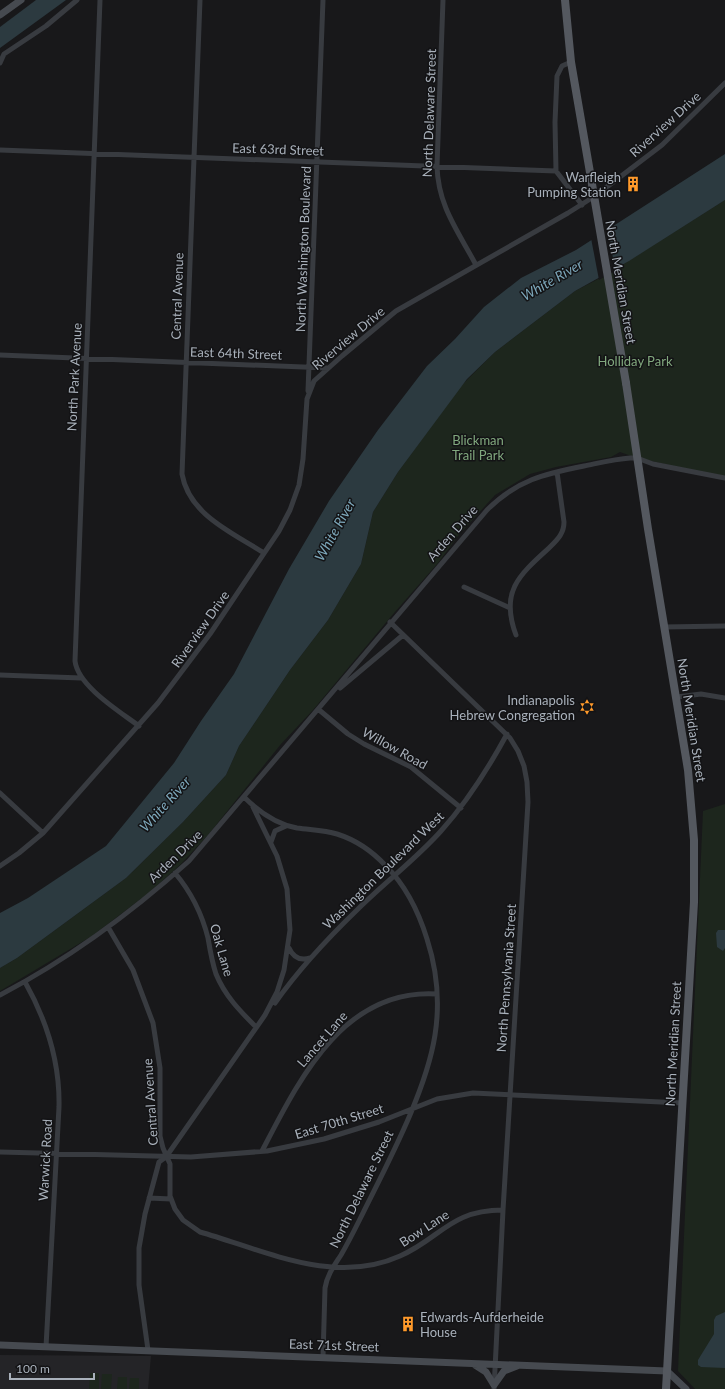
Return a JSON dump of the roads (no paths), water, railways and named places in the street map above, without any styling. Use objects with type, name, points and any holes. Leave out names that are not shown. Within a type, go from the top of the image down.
[{"type":"main road","points":[[0,15],[21,0]]},
{"type":"main road","name":"North Meridian Street","points":[[565,0],[571,62],[626,383],[688,770],[693,811],[695,852],[694,902],[666,1389]]},
{"type":"main road","name":"East 71st Street","points":[[0,1345],[667,1371]]},
{"type":"main road","points":[[471,1363],[481,1367],[494,1387],[504,1371],[519,1365]]},
{"type":"main road","points":[[667,1371],[686,1389]]},
{"type":"street","points":[[0,63],[4,54],[46,26],[77,0]]},
{"type":"street","name":"North Park Avenue","points":[[81,678],[75,665],[74,656],[100,0]]},
{"type":"street","name":"Central Avenue","points":[[200,0],[182,469],[187,491],[195,504],[206,515],[264,553]]},
{"type":"street","name":"North Washington Boulevard","points":[[306,403],[310,367],[323,0]]},
{"type":"street","name":"North Delaware Street","points":[[443,0],[437,166],[441,199],[476,265]]},
{"type":"street","points":[[571,62],[562,66],[557,76],[555,122],[556,171],[582,204]]},
{"type":"street","name":"Riverview Drive","points":[[0,866],[19,853],[42,833],[139,726],[171,687],[210,634],[282,527],[297,493],[302,468],[306,403],[312,384],[328,368],[396,311],[582,204],[662,145],[725,83]]},
{"type":"street","name":"East 63rd Street","points":[[0,150],[556,171]]},
{"type":"street","name":"East 64th Street","points":[[0,355],[328,368]]},
{"type":"street","points":[[637,458],[654,464],[725,478]]},
{"type":"street","name":"Arden Drive","points":[[0,995],[25,982],[67,956],[108,927],[175,873],[196,853],[244,797],[273,760],[331,695],[390,622],[492,505],[520,484],[541,475],[623,459],[637,458]]},
{"type":"street","points":[[516,635],[510,608],[510,597],[515,585],[541,555],[558,539],[563,530],[564,522],[557,472]]},
{"type":"street","points":[[464,587],[510,608]]},
{"type":"street","name":"North Pennsylvania Street","points":[[390,622],[507,734],[521,758],[526,774],[528,794],[494,1387]]},
{"type":"street","points":[[664,627],[725,626]]},
{"type":"street","name":"Arden Drive","points":[[331,695],[403,635]]},
{"type":"street","points":[[0,675],[81,678],[139,726]]},
{"type":"street","points":[[676,697],[701,694],[725,698]]},
{"type":"street","name":"Willow Road","points":[[318,709],[348,734],[364,744],[412,767],[461,808]]},
{"type":"street","name":"Washington Boulevard West","points":[[265,1015],[286,986],[357,909],[395,876],[441,832],[461,808],[488,769],[507,734]]},
{"type":"street","points":[[0,793],[42,833]]},
{"type":"street","name":"North Delaware Street","points":[[244,797],[268,817],[286,825],[322,831],[344,837],[368,850],[395,876],[412,902],[424,930],[433,964],[437,994],[437,1018],[433,1045],[412,1109],[363,1214],[332,1268]]},
{"type":"street","points":[[253,806],[281,865],[288,895],[290,918],[289,948],[282,979],[265,1015],[166,1156],[170,1164],[169,1186],[171,1199],[183,1220],[200,1232],[304,1264],[332,1268],[325,1288],[323,1357]]},
{"type":"street","points":[[271,843],[275,831],[286,825]]},
{"type":"street","name":"Oak Lane","points":[[175,873],[186,887],[199,912],[214,967],[221,984],[233,1003],[256,1027]]},
{"type":"street","name":"Central Avenue","points":[[108,927],[133,970],[152,1023],[160,1068],[160,1136],[166,1156],[159,1162],[149,1198],[141,1234],[139,1266],[140,1292],[148,1350]]},
{"type":"street","points":[[289,948],[297,958],[302,960],[311,958]]},
{"type":"street","name":"Warwick Road","points":[[25,982],[43,1015],[54,1053],[59,1094],[46,1347]]},
{"type":"street","name":"Lancet Lane","points":[[262,1151],[287,1103],[304,1076],[330,1042],[351,1021],[370,1008],[394,998],[417,994],[437,994]]},
{"type":"street","name":"East 70th Street","points":[[0,1152],[203,1157],[262,1151],[295,1146],[352,1131],[437,1099],[460,1094],[483,1092],[682,1103]]},
{"type":"street","points":[[149,1198],[171,1199]]},
{"type":"street","name":"Bow Lane","points":[[332,1268],[358,1267],[383,1263],[416,1248],[444,1227],[460,1218],[479,1212],[503,1210]]},
{"type":"water","points":[[36,0],[66,0],[0,48],[0,27]]},
{"type":"water","name":"White River","points":[[725,154],[725,200],[629,261],[575,291],[495,352],[467,379],[398,472],[373,512],[361,564],[328,620],[290,670],[239,746],[226,775],[183,822],[126,878],[17,958],[0,968],[0,913],[28,898],[106,846],[174,763],[234,674],[289,569],[329,501],[378,430],[427,366],[455,339],[484,307],[521,278],[576,250]]},
{"type":"water","points":[[718,930],[725,930],[725,948],[723,951],[717,947],[716,933]]},
{"type":"water","points":[[725,1312],[725,1368],[701,1367],[698,1365],[698,1360],[714,1334],[714,1320],[716,1316]]},
{"type":"place","name":"Warfleigh Pumping Station","points":[[633,184]]},
{"type":"place","name":"Indianapolis Hebrew Congregation","points":[[587,707]]},
{"type":"place","name":"Edwards-Aufderheide House","points":[[408,1324]]},
{"type":"park label","name":"Holliday Park","points":[[635,361]]},
{"type":"park label","name":"Blickman Trail Park","points":[[478,448]]}]
